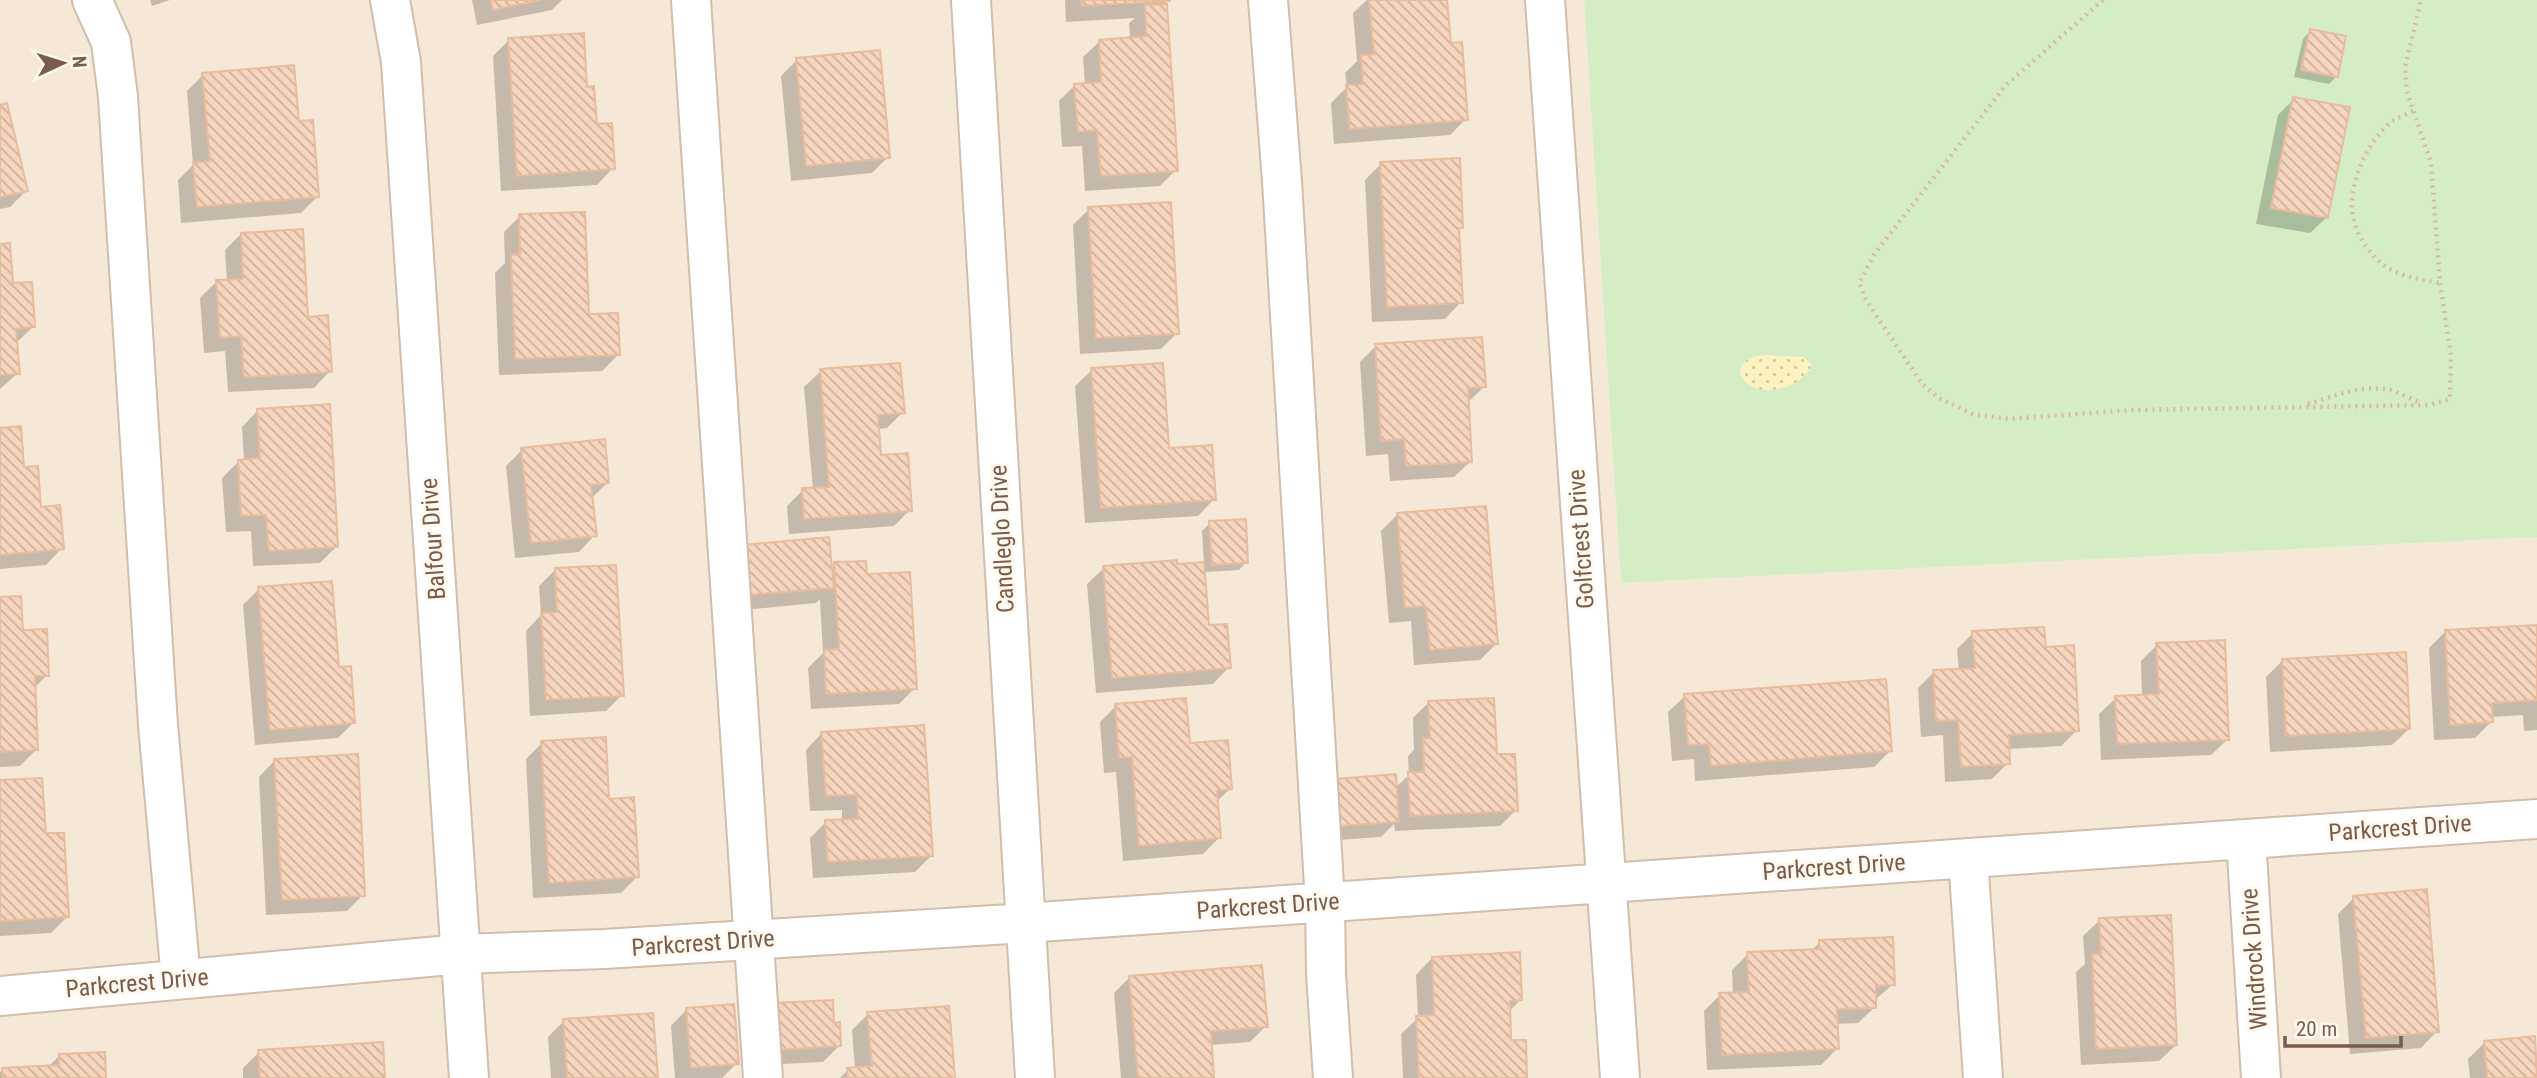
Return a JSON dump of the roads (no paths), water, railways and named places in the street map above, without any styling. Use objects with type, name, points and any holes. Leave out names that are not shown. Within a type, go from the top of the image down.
[{"type":"street","points":[[92,0],[111,42],[118,97],[158,724],[181,979]]},
{"type":"street","name":"Balfour Drive","points":[[390,0],[401,62],[469,1078]]},
{"type":"street","points":[[691,0],[763,1078]]},
{"type":"street","name":"Candleglo Drive","points":[[971,0],[1035,1078]]},
{"type":"street","points":[[1268,0],[1282,181],[1333,1078]]},
{"type":"street","name":"Golfcrest Drive","points":[[1545,0],[1620,1078]]},
{"type":"street","name":"Parkcrest Drive","points":[[0,996],[460,954],[604,949],[1025,923],[2537,818]]},
{"type":"street","name":"Windrock Drive","points":[[2246,839],[2261,1078]]},
{"type":"street","points":[[1968,858],[1983,1078]]}]
